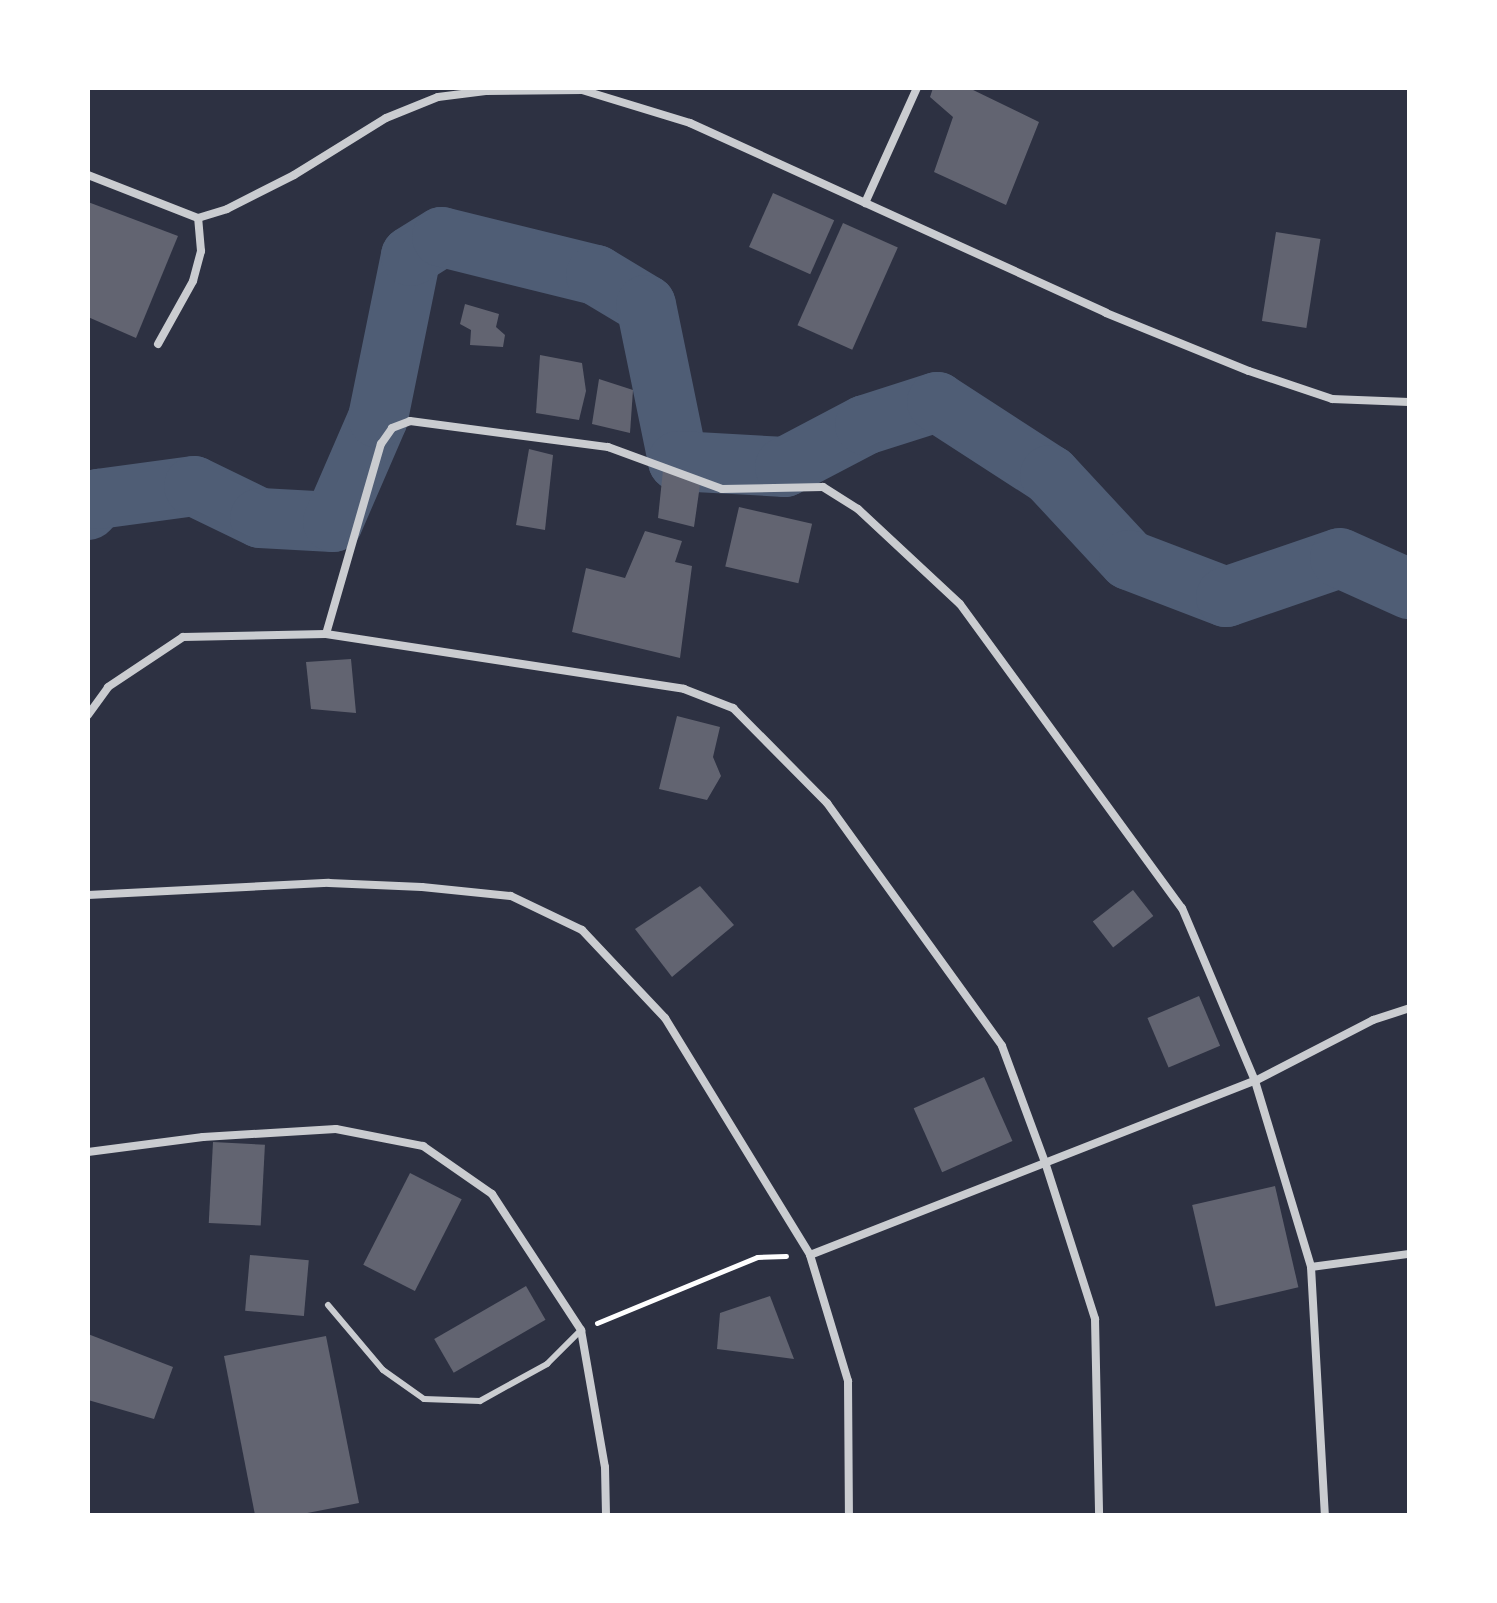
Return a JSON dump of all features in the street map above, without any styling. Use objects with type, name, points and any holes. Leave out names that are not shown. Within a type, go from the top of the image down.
[{"type":"street","points":[[865,203],[917,88]]},
{"type":"street","points":[[88,175],[198,218],[227,209],[294,175],[386,118],[438,97],[486,91],[582,90],[690,123],[1106,313],[1249,371],[1332,399],[1409,402]]},
{"type":"street","points":[[158,344],[193,281],[201,251],[198,218]]},
{"type":"street","points":[[326,634],[381,444],[392,428],[410,421],[608,447],[722,489],[823,487],[858,509],[960,604],[1182,908],[1255,1081],[1311,1267],[1325,1515]]},
{"type":"street","points":[[88,715],[108,687],[183,637],[326,634],[684,689],[733,708],[827,803],[1002,1046],[1045,1162],[1095,1319],[1099,1515]]},
{"type":"street","points":[[88,895],[329,883],[422,887],[511,896],[582,930],[665,1018],[810,1255],[848,1381],[849,1515]]},
{"type":"street","points":[[810,1255],[1255,1081],[1373,1020],[1409,1008]]},
{"type":"street","points":[[88,1152],[203,1137],[336,1129],[423,1146],[492,1194],[581,1330],[605,1467],[606,1515]]},
{"type":"street","points":[[1311,1267],[1409,1254]]},
{"type":"lane","points":[[328,1305],[383,1370],[424,1399],[480,1401],[547,1364],[581,1330]]},
{"type":"path","points":[[581,1330],[757,1257],[810,1255]]},
{"type":"building","points":[[933,88],[969,88],[1039,122],[1006,205],[934,172],[953,117],[930,97]]},
{"type":"building","points":[[773,193],[834,220],[810,274],[749,247]]},
{"type":"building","points":[[88,202],[178,236],[136,338],[88,317]]},
{"type":"building","points":[[843,223],[898,247],[852,350],[797,325]]},
{"type":"building","points":[[1276,232],[1320,239],[1306,328],[1262,321]]},
{"type":"building","points":[[465,304],[499,314],[496,327],[505,335],[503,347],[470,345],[471,330],[460,324]]},
{"type":"building","points":[[540,355],[582,363],[586,391],[579,420],[536,413]]},
{"type":"building","points":[[599,379],[633,390],[630,433],[592,424]]},
{"type":"building","points":[[529,449],[553,455],[545,530],[516,525]]},
{"type":"building","points":[[663,470],[700,485],[694,527],[658,518]]},
{"type":"building","points":[[739,507],[812,524],[798,583],[725,566]]},
{"type":"building","points":[[645,531],[682,541],[675,562],[692,566],[680,658],[572,632],[586,568],[625,578]]},
{"type":"building","points":[[351,659],[356,713],[311,709],[306,662]]},
{"type":"building","points":[[677,716],[720,727],[713,757],[721,776],[707,800],[659,789]]},
{"type":"building","points":[[700,886],[734,925],[672,977],[635,929]]},
{"type":"building","points":[[1133,890],[1153,916],[1113,947],[1093,921]]},
{"type":"building","points":[[1199,996],[1220,1046],[1169,1068],[1147,1018]]},
{"type":"building","points":[[984,1077],[1012,1141],[942,1172],[914,1108]]},
{"type":"building","points":[[213,1142],[265,1145],[261,1226],[209,1223]]},
{"type":"building","points":[[410,1173],[462,1199],[415,1291],[363,1265]]},
{"type":"building","points":[[1275,1186],[1298,1287],[1216,1306],[1192,1205]]},
{"type":"building","points":[[250,1255],[309,1260],[304,1316],[245,1311]]},
{"type":"building","points":[[526,1286],[546,1320],[454,1373],[434,1339]]},
{"type":"building","points":[[770,1296],[794,1359],[717,1349],[720,1313]]},
{"type":"building","points":[[88,1334],[173,1367],[154,1419],[88,1400]]},
{"type":"building","points":[[326,1336],[359,1503],[297,1515],[255,1515],[224,1356]]},
{"type":"waterway","points":[[88,510],[98,499],[194,486],[260,518],[333,522],[378,418],[411,256],[442,237],[596,275],[646,305],[678,461],[785,467],[865,425],[937,402],[1050,475],[1129,560],[1226,597],[1340,558],[1409,589]]}]
